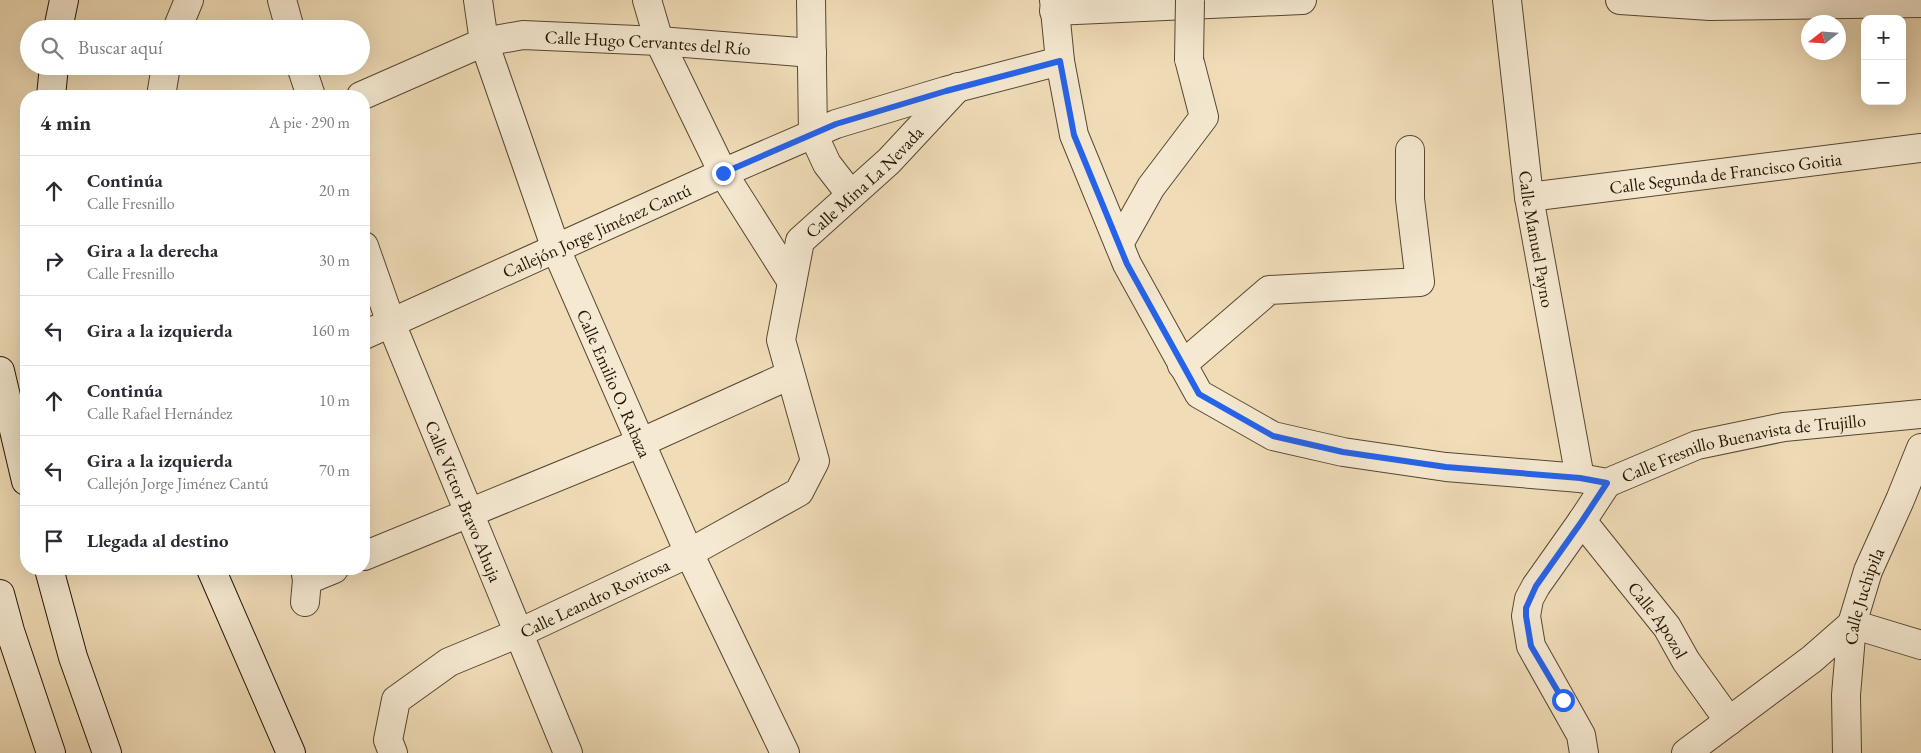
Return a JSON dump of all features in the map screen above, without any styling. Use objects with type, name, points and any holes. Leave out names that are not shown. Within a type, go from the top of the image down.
[{"type":"street","points":[[60,20],[64,0]]},
{"type":"street","points":[[181,20],[189,0]]},
{"type":"street","points":[[282,0],[288,20]]},
{"type":"street","name":"Calle Emilio O. Rabaza","points":[[478,0],[484,42],[556,249],[689,553],[785,753]]},
{"type":"street","points":[[647,0],[659,41],[723,173],[792,282]]},
{"type":"street","points":[[812,0],[813,134],[827,164],[851,195]]},
{"type":"street","points":[[1119,244],[1151,187],[1204,117],[1189,59],[1190,0]]},
{"type":"street","points":[[1054,6],[1302,0]]},
{"type":"street","name":"Calle Manuel Payno","points":[[1507,0],[1529,197],[1580,478]]},
{"type":"street","points":[[1620,0],[1710,6],[1847,1],[1921,3]]},
{"type":"street","name":"Calle Fresnillo Buenavista de Trujillo","points":[[1054,6],[1062,74],[1074,135],[1127,264],[1199,394],[1273,436],[1343,452],[1446,467],[1580,478],[1607,483],[1697,445],[1784,427],[1921,414]]},
{"type":"street","name":"Calle Hugo Cervantes del Río","points":[[370,92],[484,42],[523,35],[659,41],[812,53]]},
{"type":"street","name":"Callejón Jorge Jiménez Cantú","points":[[370,332],[836,124],[958,87],[1062,74]]},
{"type":"street","points":[[52,90],[53,75]]},
{"type":"street","points":[[162,90],[164,75]]},
{"type":"street","points":[[304,75],[309,90]]},
{"type":"street","name":"Calle Mina La Nevada","points":[[814,461],[781,340],[800,241],[889,161],[958,87]]},
{"type":"street","name":"Calle Segunda de Francisco Goitia","points":[[1529,197],[1921,148]]},
{"type":"street","points":[[1182,365],[1269,290],[1420,282],[1410,199],[1410,150]]},
{"type":"street","name":"Calle Víctor Bravo Ahuja","points":[[370,262],[392,323],[568,753]]},
{"type":"street","points":[[0,371],[20,456]]},
{"type":"street","points":[[370,553],[640,444],[790,375]]},
{"type":"street","name":"Calle Juchipila","points":[[1847,753],[1846,695],[1852,624],[1868,571],[1921,448]]},
{"type":"street","name":"Calle Leandro Rovirosa","points":[[390,746],[396,700],[449,662],[518,633],[689,553],[799,492],[814,461]]},
{"type":"street","points":[[1584,753],[1581,734],[1531,646],[1526,616],[1529,599],[1536,586],[1607,483]]},
{"type":"street","name":"Calle Apozol","points":[[1582,521],[1667,627],[1686,661],[1729,721]]},
{"type":"street","points":[[50,575],[73,657],[107,753]]},
{"type":"street","points":[[214,575],[291,753]]},
{"type":"street","points":[[306,583],[322,575]]},
{"type":"street","points":[[0,594],[10,630],[52,753]]},
{"type":"street","points":[[1686,753],[1812,660],[1852,624],[1921,645]]},
{"type":"route","points":[[723,173],[836,124],[946,91],[1060,61],[1074,135],[1127,264],[1199,394],[1273,436],[1343,452],[1446,467],[1580,478],[1607,483],[1536,586],[1526,608],[1531,646],[1563,700]]}]
